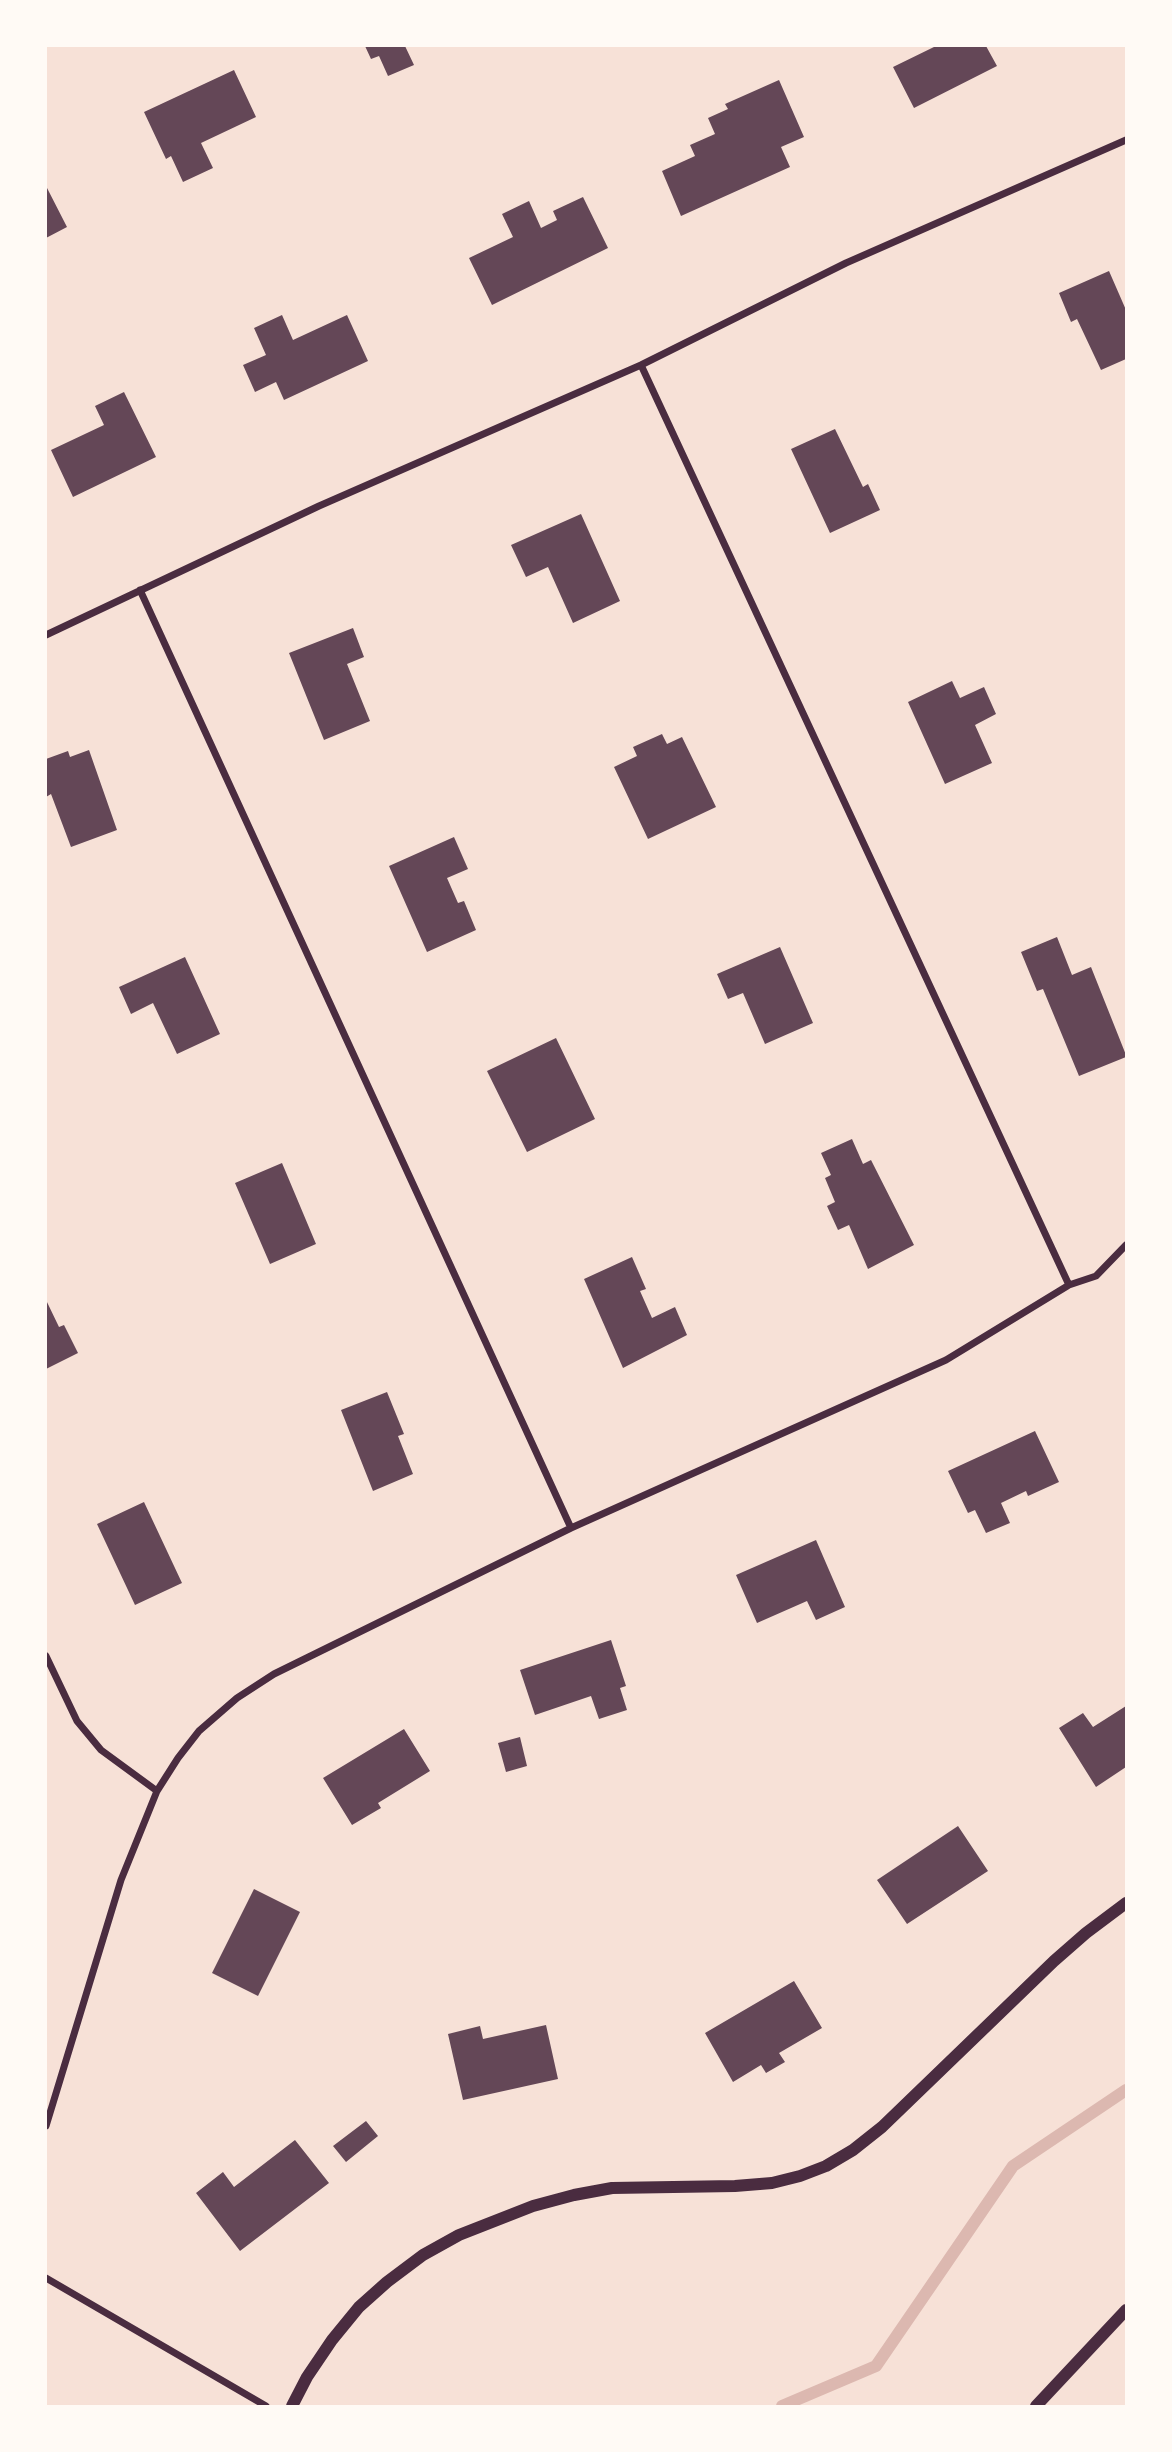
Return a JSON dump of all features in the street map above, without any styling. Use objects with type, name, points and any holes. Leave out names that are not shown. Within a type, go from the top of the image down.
[{"type":"street","points":[[46,635],[319,506],[641,365],[846,263],[1126,140]]},
{"type":"street","points":[[641,365],[1069,1285]]},
{"type":"street","points":[[140,590],[570,1528]]},
{"type":"street","points":[[46,2126],[121,1880],[157,1791],[178,1758],[200,1731],[237,1698],[274,1674],[570,1528],[946,1360],[1069,1285],[1096,1276],[1126,1245]]},
{"type":"street","points":[[46,1656],[77,1721],[100,1750],[157,1791]]},
{"type":"street","points":[[292,2406],[307,2377],[332,2340],[359,2307],[423,2255],[459,2235],[521,2210],[573,2195],[612,2188],[772,2183],[826,2166],[853,2150],[881,2127],[1054,1961],[1126,1903]]},
{"type":"street","points":[[46,2278],[266,2406]]},
{"type":"street","points":[[1037,2406],[1126,2310]]},
{"type":"building","points":[[365,46],[405,46],[414,65],[388,76],[379,56],[371,59]]},
{"type":"building","points":[[936,46],[986,46],[997,66],[914,108],[893,67]]},
{"type":"building","points":[[234,70],[256,117],[201,143],[213,168],[183,182],[171,156],[166,159],[144,112]]},
{"type":"building","points":[[779,80],[804,137],[781,147],[790,167],[681,216],[662,171],[695,156],[690,145],[715,134],[708,118],[728,109],[725,104]]},
{"type":"building","points":[[46,186],[67,227],[46,238]]},
{"type":"building","points":[[583,197],[608,248],[492,305],[469,258],[513,237],[502,214],[529,201],[541,228],[557,220],[553,211]]},
{"type":"building","points":[[1109,271],[1126,310],[1126,359],[1101,370],[1077,319],[1071,322],[1059,293]]},
{"type":"building","points":[[282,315],[293,340],[347,315],[368,361],[284,400],[276,382],[255,392],[243,365],[266,355],[254,328]]},
{"type":"building","points":[[124,392],[156,457],[73,497],[51,450],[104,425],[95,406]]},
{"type":"building","points":[[835,429],[863,487],[868,484],[880,510],[830,533],[791,449]]},
{"type":"building","points":[[581,514],[620,601],[573,623],[548,567],[526,577],[511,545]]},
{"type":"building","points":[[353,628],[364,657],[347,664],[370,721],[324,740],[289,653]]},
{"type":"building","points":[[952,681],[960,698],[984,687],[996,714],[975,725],[992,763],[945,784],[908,702]]},
{"type":"building","points":[[662,734],[667,744],[682,737],[716,807],[648,839],[614,767],[637,756],[633,747]]},
{"type":"building","points":[[89,750],[117,830],[71,847],[51,794],[46,797],[46,759],[68,751],[70,757]]},
{"type":"building","points":[[454,837],[468,869],[447,878],[458,903],[464,901],[476,930],[427,952],[389,866]]},
{"type":"building","points":[[1057,937],[1072,975],[1091,967],[1126,1055],[1079,1076],[1043,989],[1037,991],[1021,952]]},
{"type":"building","points":[[780,947],[813,1023],[765,1044],[743,993],[728,999],[717,974]]},
{"type":"building","points":[[185,957],[220,1034],[177,1054],[153,1003],[131,1014],[119,987]]},
{"type":"building","points":[[556,1038],[595,1119],[527,1152],[487,1071]]},
{"type":"building","points":[[852,1139],[863,1164],[871,1160],[914,1245],[868,1269],[849,1225],[838,1230],[827,1206],[835,1202],[825,1178],[831,1175],[821,1153]]},
{"type":"building","points":[[282,1163],[316,1244],[270,1264],[235,1183]]},
{"type":"building","points":[[632,1257],[646,1289],[640,1291],[652,1318],[675,1307],[687,1335],[623,1368],[584,1279]]},
{"type":"building","points":[[46,1300],[59,1327],[64,1325],[78,1353],[46,1369]]},
{"type":"building","points":[[387,1392],[404,1434],[398,1436],[413,1474],[373,1491],[341,1410]]},
{"type":"building","points":[[1035,1431],[1059,1482],[1028,1496],[1026,1491],[1001,1503],[1010,1523],[986,1533],[975,1510],[968,1513],[948,1471]]},
{"type":"building","points":[[144,1502],[182,1583],[135,1605],[97,1524]]},
{"type":"building","points":[[816,1540],[845,1607],[816,1620],[807,1601],[757,1623],[736,1575]]},
{"type":"building","points":[[611,1640],[626,1686],[620,1688],[627,1710],[599,1719],[591,1696],[535,1715],[520,1670]]},
{"type":"building","points":[[1126,1706],[1126,1767],[1096,1787],[1059,1728],[1083,1713],[1093,1727]]},
{"type":"building","points":[[404,1729],[430,1771],[378,1803],[381,1808],[352,1825],[323,1778]]},
{"type":"building","points":[[520,1737],[527,1766],[506,1772],[498,1743]]},
{"type":"building","points":[[958,1826],[988,1871],[907,1924],[877,1880]]},
{"type":"building","points":[[254,1889],[300,1912],[258,1996],[212,1973]]},
{"type":"building","points":[[794,1981],[822,2028],[779,2053],[785,2062],[766,2073],[761,2065],[733,2082],[705,2033]]},
{"type":"building","points":[[546,2025],[558,2079],[463,2100],[448,2034],[480,2026],[483,2039]]},
{"type":"building","points":[[366,2121],[378,2136],[346,2162],[333,2146]]},
{"type":"building","points":[[295,2140],[329,2183],[240,2251],[196,2193],[223,2172],[234,2187]]},
{"type":"waterway","points":[[782,2406],[876,2366],[1013,2166],[1126,2090]]}]
